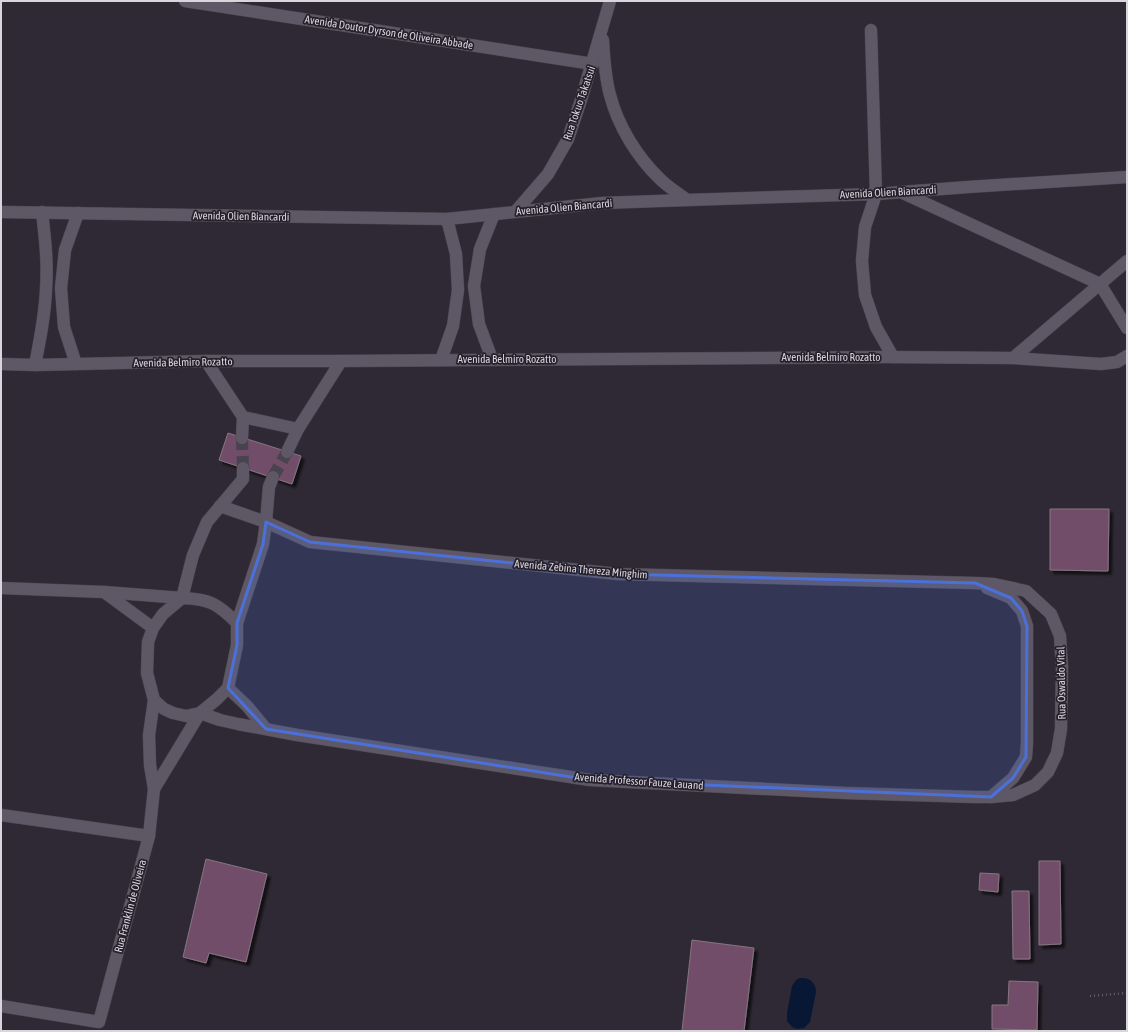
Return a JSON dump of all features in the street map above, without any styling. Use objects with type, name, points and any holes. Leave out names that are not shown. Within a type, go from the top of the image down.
[{"type":"street","name":"Avenida Doutor Dyrson de Oliveira Abbade","points":[[185,1],[593,64]]},
{"type":"street","name":"Rua Tokuo Takatsui","points":[[516,211],[548,174],[568,139],[593,64],[610,1]]},
{"type":"street","name":"Rua Tokuo Takatsui","points":[[602,29],[604,63],[610,96],[621,127],[638,155],[660,179],[687,200]]},
{"type":"street","points":[[870,30],[876,194],[865,227],[862,261],[865,295],[876,327],[893,356]]},
{"type":"street","name":"Avenida Olien Biancardi","points":[[1,212],[447,219],[602,203],[902,193],[968,187],[1127,178]]},
{"type":"street","points":[[902,193],[1100,284],[1127,328]]},
{"type":"street","points":[[34,365],[43,327],[46,289],[46,250],[42,212]]},
{"type":"street","points":[[76,364],[64,327],[61,288],[65,250],[78,213]]},
{"type":"street","points":[[492,359],[479,324],[474,286],[480,249],[494,214]]},
{"type":"street","points":[[441,360],[453,326],[458,290],[456,254],[447,219]]},
{"type":"street","points":[[1013,358],[1127,261]]},
{"type":"street","name":"Avenida Belmiro Rozatto","points":[[1,364],[34,365],[206,361],[893,356],[1013,358],[1101,364],[1117,362],[1127,356]]},
{"type":"street","points":[[206,361],[243,418],[242,438]]},
{"type":"street","points":[[287,452],[298,428],[341,361]]},
{"type":"street","points":[[243,418],[298,428]]},
{"type":"street","points":[[182,598],[193,555],[207,522],[243,479],[243,468]]},
{"type":"street","points":[[266,730],[247,706],[228,688],[236,645],[237,623],[263,544],[269,486],[273,477]]},
{"type":"street","name":"Avenida Zebina Thereza Minghim","points":[[220,506],[266,522],[310,542],[618,574],[975,583]]},
{"type":"street","points":[[975,583],[1012,598],[1022,612],[1027,626],[1026,756],[1013,778],[991,796]]},
{"type":"street","name":"Rua Oswaldo Vital","points":[[975,583],[994,584],[1026,591],[1051,614],[1060,636],[1062,667],[1061,729],[1057,753],[1048,772],[1035,785],[1013,795],[991,796]]},
{"type":"street","points":[[1,588],[104,592],[199,598],[211,602],[224,610],[237,623]]},
{"type":"street","points":[[104,592],[153,628]]},
{"type":"street","name":"Rua Franklin de Oliveira","points":[[1,1006],[99,1022],[149,836],[154,789],[150,765],[149,734],[154,700],[147,673],[148,642],[153,628],[163,614],[182,598]]},
{"type":"street","name":"Rua Franklin de Oliveira","points":[[154,789],[200,713],[228,688]]},
{"type":"street","points":[[154,700],[164,709],[173,713],[186,716],[200,713]]},
{"type":"street","name":"Avenida Professor Fauze Lauand","points":[[200,713],[226,722],[266,730],[590,780],[845,793],[991,796]]},
{"type":"street","points":[[1,815],[149,836]]},
{"type":"path","points":[[1090,996],[1127,992]]},
{"type":"highlighted area","points":[[266,522],[310,542],[618,574],[975,583],[1011,598],[1022,611],[1027,626],[1026,757],[1013,778],[991,797],[590,780],[266,729],[228,688],[237,645],[237,623],[263,544]]},
{"type":"water","points":[[800,978],[807,978],[812,981],[816,992],[810,1022],[804,1028],[797,1029],[792,1027],[787,1021],[787,1013],[792,986],[796,980]]},
{"type":"building","points":[[228,433],[301,456],[292,484],[219,460]]},
{"type":"building","points":[[1050,509],[1109,509],[1108,571],[1050,570]]},
{"type":"building","points":[[206,859],[267,874],[246,962],[209,953],[206,963],[183,957]]},
{"type":"building","points":[[1039,861],[1060,861],[1061,944],[1039,945]]},
{"type":"building","points":[[980,873],[999,874],[998,892],[979,890]]},
{"type":"building","points":[[1012,891],[1029,891],[1030,959],[1013,959]]},
{"type":"building","points":[[692,940],[754,948],[744,1031],[682,1031]]},
{"type":"building","points":[[1009,981],[1038,982],[1037,1030],[992,1029],[992,1005],[1008,1005]]},
{"type":"tunnel","points":[[242,438],[243,468]]},
{"type":"tunnel","points":[[273,477],[287,452]]}]
